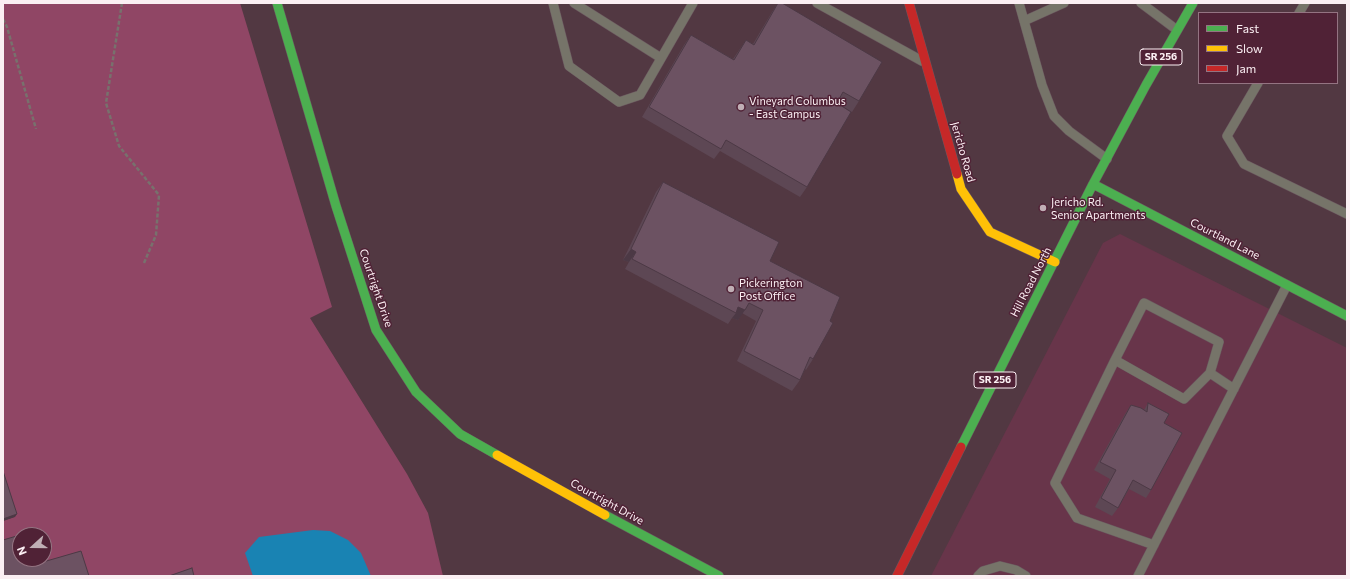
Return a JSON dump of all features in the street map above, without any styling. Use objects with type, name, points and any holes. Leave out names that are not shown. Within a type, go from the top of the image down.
[{"type":"street","name":"Courtright Drive","points":[[277,3],[336,206],[376,330],[416,392],[460,434],[612,519],[720,576]]},
{"type":"street","name":"Jericho Road","points":[[909,3],[961,189],[990,232],[1055,262]]},
{"type":"street","name":"Hill Road North","points":[[897,576],[1093,184],[1146,85],[1193,3]]},
{"type":"street","name":"Courtland Lane","points":[[1093,184],[1347,316]]},
{"type":"lane","points":[[553,3],[569,66],[620,102],[640,95],[692,4]]},
{"type":"lane","points":[[574,3],[661,58]]},
{"type":"lane","points":[[817,3],[925,63]]},
{"type":"lane","points":[[1019,3],[1042,85],[1054,116],[1068,131],[1107,159]]},
{"type":"lane","points":[[1024,21],[1064,3]]},
{"type":"lane","points":[[1141,3],[1177,30]]},
{"type":"lane","points":[[1300,12],[1305,3]]},
{"type":"lane","points":[[1257,84],[1227,136],[1244,164],[1347,214]]},
{"type":"lane","points":[[1138,576],[1287,285]]},
{"type":"lane","points":[[1115,360],[1184,399],[1210,373],[1219,342],[1144,303],[1115,360],[1055,483],[1077,518],[1154,545]]},
{"type":"lane","points":[[1210,373],[1234,389]]},
{"type":"lane","points":[[978,576],[983,571],[1000,566],[1016,570],[1026,576]]},
{"type":"path","points":[[122,3],[106,103],[119,146],[159,195],[156,235],[144,263]]},
{"type":"path","points":[[3,19],[7,27],[36,129]]},
{"type":"shaded area","points":[[3,3],[240,3],[332,307],[310,318],[407,474],[428,513],[443,576],[78,576],[36,573],[31,567],[52,567],[52,527],[12,527],[12,541],[3,548],[3,521],[14,517],[3,479]]},
{"type":"shaded area","points":[[1120,234],[1347,348],[1347,576],[931,576],[1103,243]]},
{"type":"water","points":[[313,530],[330,531],[348,540],[361,553],[371,576],[253,576],[245,553],[259,537]]},
{"type":"building","name":"Vineyard Columbus - East Campus","points":[[778,3],[782,3],[882,62],[859,101],[843,92],[837,103],[851,112],[807,187],[726,140],[721,149],[649,107],[691,35],[734,60],[746,40],[754,45]]},
{"type":"building","name":"Pickerington Post Office","points":[[663,182],[779,242],[770,261],[840,297],[830,321],[833,323],[813,359],[810,357],[800,380],[744,351],[763,310],[749,303],[745,310],[738,307],[736,313],[632,259],[636,252],[631,249]]},
{"type":"building","points":[[1148,403],[1169,414],[1164,423],[1182,433],[1151,490],[1133,480],[1118,508],[1101,498],[1116,470],[1100,462],[1131,405],[1141,408],[1147,412]]},
{"type":"building","points":[[3,471],[17,514],[3,519]]},
{"type":"building","points":[[12,537],[12,567],[52,567],[52,559],[81,551],[89,576],[3,576],[3,540]]},
{"type":"building","points":[[192,568],[194,576],[169,576]]},
{"type":"traffic: fast","points":[[277,3],[336,206],[376,330],[416,392],[460,434],[497,455]]},
{"type":"traffic: fast","points":[[961,447],[1093,184],[1146,85],[1193,3]]},
{"type":"traffic: fast","points":[[1093,184],[1347,316]]},
{"type":"traffic: fast","points":[[605,515],[719,576]]},
{"type":"traffic: slow","points":[[957,174],[961,189],[990,232],[1055,262]]},
{"type":"traffic: slow","points":[[497,455],[605,515]]},
{"type":"traffic: jam","points":[[909,3],[957,174]]},
{"type":"traffic: jam","points":[[897,576],[961,447]]},
{"type":"place","name":"Vineyard Columbus - East Campus","points":[[741,107]]},
{"type":"place","name":"Jericho Rd. Senior Apartments","points":[[1043,208]]},
{"type":"place","name":"Pickerington Post Office","points":[[731,289]]}]
